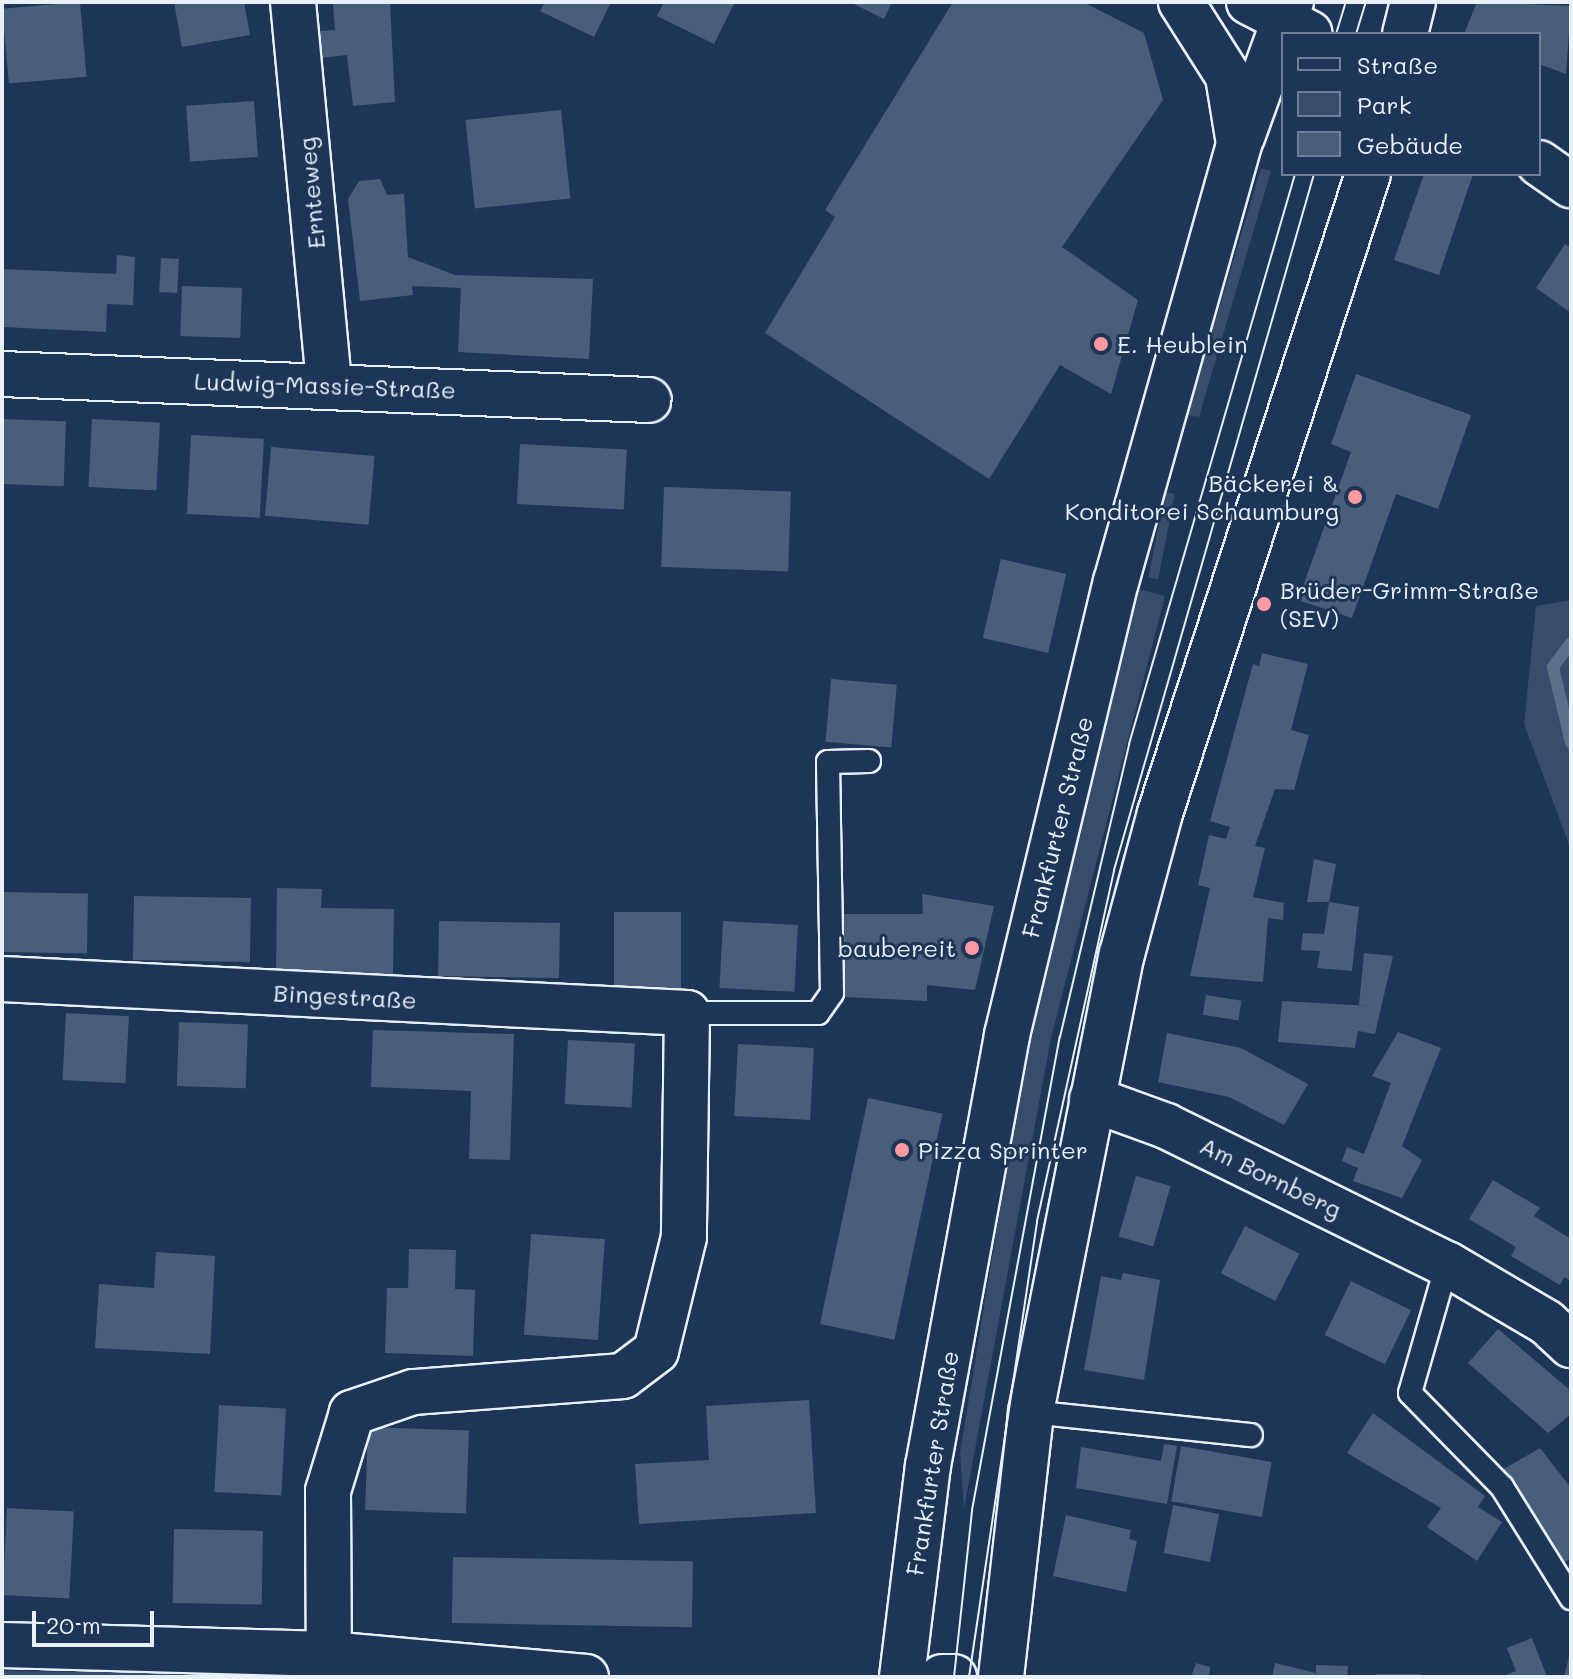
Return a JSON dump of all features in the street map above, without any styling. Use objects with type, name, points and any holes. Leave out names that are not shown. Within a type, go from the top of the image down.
[{"type":"street","name":"Ernteweg","points":[[293,2],[329,384]]},
{"type":"street","name":"Frankfurter Straße","points":[[902,1677],[928,1466],[1007,1035],[1116,582],[1239,144],[1228,76],[1181,2]]},
{"type":"street","points":[[1406,32],[1413,2]]},
{"type":"street","points":[[1239,144],[1284,15]]},
{"type":"street","points":[[1541,164],[1571,185]]},
{"type":"street","points":[[1001,1677],[1031,1412],[1092,1099],[1160,813],[1367,176]]},
{"type":"street","name":"Ludwig-Massie-Straße","points":[[2,374],[329,384],[648,400]]},
{"type":"street","name":"Bingestraße","points":[[2,979],[687,1013]]},
{"type":"street","points":[[328,1666],[328,1491],[352,1413],[413,1392],[623,1376],[656,1351],[684,1237],[687,1013]]},
{"type":"street","name":"Am Bornberg","points":[[1092,1099],[1166,1126],[1447,1264],[1546,1322],[1571,1345]]},
{"type":"street","points":[[2,1645],[328,1666],[586,1677]]},
{"type":"street","points":[[942,1677],[954,1677]]},
{"type":"lane","points":[[687,1013],[818,1013],[832,993],[828,762],[869,761]]},
{"type":"lane","points":[[1447,1264],[1410,1393],[1502,1487],[1571,1598]]},
{"type":"lane","points":[[1031,1412],[1251,1435]]},
{"type":"green space","points":[[1261,168],[1271,171],[1199,417],[1187,415]]},
{"type":"green space","points":[[1165,492],[1175,494],[1158,579],[1148,577]]},
{"type":"green space","points":[[1138,589],[1165,596],[1051,1038],[964,1509],[960,1453],[1029,1033]]},
{"type":"green space","points":[[1571,600],[1571,850],[1524,724],[1536,606]]},
{"type":"green space","points":[[2,1671],[315,1674],[315,1677],[2,1677]]},
{"type":"building","points":[[80,2],[87,77],[9,84],[2,9]]},
{"type":"building","points":[[174,2],[244,2],[250,35],[182,47]]},
{"type":"building","points":[[390,2],[395,102],[353,106],[347,55],[320,58],[318,31],[335,30],[333,4]]},
{"type":"building","points":[[545,2],[611,2],[594,37],[540,11]]},
{"type":"building","points":[[664,2],[735,2],[714,44],[657,16]]},
{"type":"building","points":[[850,2],[892,2],[884,19]]},
{"type":"building","points":[[953,2],[1083,2],[1144,33],[1163,100],[1062,247],[1138,300],[1111,394],[1060,365],[989,479],[765,333],[835,217],[825,210]]},
{"type":"building","points":[[1477,2],[1571,6],[1566,74],[1541,65],[1541,32],[1465,32]]},
{"type":"building","points":[[254,101],[258,157],[190,162],[186,106]]},
{"type":"building","points":[[561,110],[570,199],[475,209],[466,120]]},
{"type":"building","points":[[1423,176],[1472,176],[1439,275],[1394,260]]},
{"type":"building","points":[[380,179],[387,195],[404,194],[408,257],[455,275],[593,279],[589,359],[458,352],[461,288],[412,286],[413,295],[360,301],[348,199],[359,181]]},
{"type":"building","points":[[1565,244],[1571,248],[1571,313],[1536,288]]},
{"type":"building","points":[[117,255],[135,257],[133,305],[107,304],[106,332],[2,327],[2,269],[116,274]]},
{"type":"building","points":[[161,258],[179,259],[177,293],[159,292]]},
{"type":"building","points":[[182,286],[242,288],[240,338],[180,336]]},
{"type":"building","points":[[1356,374],[1471,415],[1438,509],[1396,494],[1352,618],[1298,600],[1351,452],[1331,444]]},
{"type":"building","points":[[2,419],[66,421],[64,486],[2,484]]},
{"type":"building","points":[[92,419],[160,423],[156,490],[88,487]]},
{"type":"building","points":[[191,435],[264,439],[260,518],[187,514]]},
{"type":"building","points":[[520,444],[627,450],[624,510],[517,504]]},
{"type":"building","points":[[271,447],[375,456],[369,525],[265,516]]},
{"type":"building","points":[[664,487],[791,491],[788,571],[661,567]]},
{"type":"building","points":[[1001,559],[1066,574],[1048,653],[983,638]]},
{"type":"building","points":[[1262,653],[1308,664],[1291,730],[1309,735],[1294,790],[1275,789],[1255,846],[1265,848],[1253,897],[1284,903],[1283,920],[1268,918],[1263,982],[1190,976],[1210,888],[1198,885],[1209,835],[1226,839],[1230,827],[1210,821],[1253,664],[1259,666]]},
{"type":"building","points":[[831,679],[897,685],[891,748],[826,742]]},
{"type":"building","points":[[1314,859],[1336,864],[1329,902],[1307,902]]},
{"type":"building","points":[[277,888],[322,889],[321,908],[394,909],[393,974],[276,973]]},
{"type":"building","points":[[2,892],[88,894],[87,953],[2,952]]},
{"type":"building","points":[[922,894],[994,906],[975,990],[927,985],[927,1001],[844,997],[842,914],[923,914]]},
{"type":"building","points":[[134,896],[251,898],[250,962],[133,960]]},
{"type":"building","points":[[1329,902],[1359,907],[1352,971],[1317,968],[1320,951],[1301,950],[1303,933],[1324,934]]},
{"type":"building","points":[[614,912],[681,912],[681,988],[614,988]]},
{"type":"building","points":[[439,921],[560,923],[559,978],[438,976]]},
{"type":"building","points":[[723,921],[798,925],[794,992],[719,988]]},
{"type":"building","points":[[1364,953],[1393,956],[1375,1034],[1358,1031],[1355,1048],[1278,1042],[1282,1001],[1371,1006],[1359,1005]]},
{"type":"building","points":[[1206,995],[1242,1001],[1238,1020],[1203,1015]]},
{"type":"building","points":[[66,1013],[129,1016],[125,1083],[62,1080]]},
{"type":"building","points":[[179,1022],[248,1024],[246,1088],[177,1086]]},
{"type":"building","points":[[373,1030],[514,1034],[510,1160],[469,1159],[471,1091],[371,1087]]},
{"type":"building","points":[[1398,1032],[1441,1048],[1402,1146],[1422,1160],[1402,1198],[1353,1181],[1358,1168],[1342,1161],[1347,1147],[1364,1154],[1391,1083],[1372,1076]]},
{"type":"building","points":[[1167,1033],[1241,1048],[1308,1084],[1284,1125],[1229,1097],[1158,1082]]},
{"type":"building","points":[[568,1040],[635,1044],[632,1107],[565,1104]]},
{"type":"building","points":[[738,1044],[814,1048],[810,1120],[734,1116]]},
{"type":"building","points":[[868,1098],[942,1114],[894,1340],[820,1324]]},
{"type":"building","points":[[1136,1176],[1171,1186],[1153,1246],[1119,1237]]},
{"type":"building","points":[[1493,1180],[1540,1208],[1534,1216],[1571,1239],[1571,1281],[1564,1277],[1560,1285],[1511,1256],[1516,1247],[1469,1219]]},
{"type":"building","points":[[1245,1226],[1299,1254],[1275,1301],[1221,1273]]},
{"type":"building","points":[[531,1234],[605,1239],[598,1340],[524,1335]]},
{"type":"building","points":[[409,1249],[456,1250],[455,1289],[475,1290],[473,1356],[385,1353],[387,1288],[408,1288]]},
{"type":"building","points":[[156,1252],[215,1256],[210,1354],[95,1348],[99,1284],[154,1288]]},
{"type":"building","points":[[1123,1273],[1160,1280],[1144,1380],[1084,1370],[1101,1276],[1121,1280]]},
{"type":"building","points":[[1351,1281],[1411,1310],[1385,1364],[1325,1335]]},
{"type":"building","points":[[1498,1329],[1571,1391],[1571,1414],[1548,1433],[1468,1363]]},
{"type":"building","points":[[809,1400],[816,1513],[639,1524],[635,1464],[709,1460],[706,1406]]},
{"type":"building","points":[[219,1405],[286,1409],[281,1495],[214,1492]]},
{"type":"building","points":[[1373,1413],[1485,1496],[1478,1507],[1502,1522],[1477,1561],[1427,1527],[1441,1508],[1347,1453]]},
{"type":"building","points":[[368,1427],[469,1431],[466,1513],[365,1510]]},
{"type":"building","points":[[1164,1444],[1177,1446],[1167,1504],[1076,1488],[1081,1447],[1161,1461]]},
{"type":"building","points":[[1181,1446],[1272,1462],[1262,1517],[1171,1501]]},
{"type":"building","points":[[1540,1448],[1571,1488],[1571,1558],[1559,1566],[1502,1470]]},
{"type":"building","points":[[1173,1505],[1219,1514],[1210,1562],[1164,1553]]},
{"type":"building","points":[[7,1508],[74,1512],[69,1598],[2,1595]]},
{"type":"building","points":[[1066,1515],[1131,1530],[1129,1539],[1137,1541],[1126,1592],[1053,1576]]},
{"type":"building","points":[[174,1529],[263,1531],[262,1605],[173,1603]]},
{"type":"building","points":[[453,1557],[693,1561],[692,1627],[452,1623]]},
{"type":"building","points":[[1532,1638],[1547,1677],[1500,1677],[1516,1671],[1507,1648]]},
{"type":"building","points":[[1570,1653],[1571,1677],[1564,1677]]},
{"type":"building","points":[[1196,1663],[1210,1667],[1209,1677],[1191,1677]]},
{"type":"building","points":[[1275,1663],[1316,1673],[1316,1665],[1348,1666],[1347,1677],[1272,1677]]},
{"type":"building","points":[[1376,1674],[1421,1674],[1421,1677],[1376,1677]]},
{"type":"waterway","points":[[1571,643],[1553,667],[1571,743]]},
{"type":"tram line","points":[[1337,32],[1346,2]]},
{"type":"tram line","points":[[1357,32],[1366,2]]},
{"type":"tram line","points":[[954,1677],[972,1510],[1060,1037],[1129,744],[1294,176]]},
{"type":"tram line","points":[[969,1677],[1037,1221],[1114,870],[1313,176]]},
{"type":"place","name":"E. Heublein","points":[[1101,344]]},
{"type":"place","name":"Bäckerei & Konditorei Schaumburg","points":[[1355,497]]},
{"type":"place","name":"Brüder-Grimm-Straße (SEV)","points":[[1264,604]]},
{"type":"place","name":"baubereit","points":[[972,948]]},
{"type":"place","name":"Pizza Sprinter","points":[[902,1150]]}]
